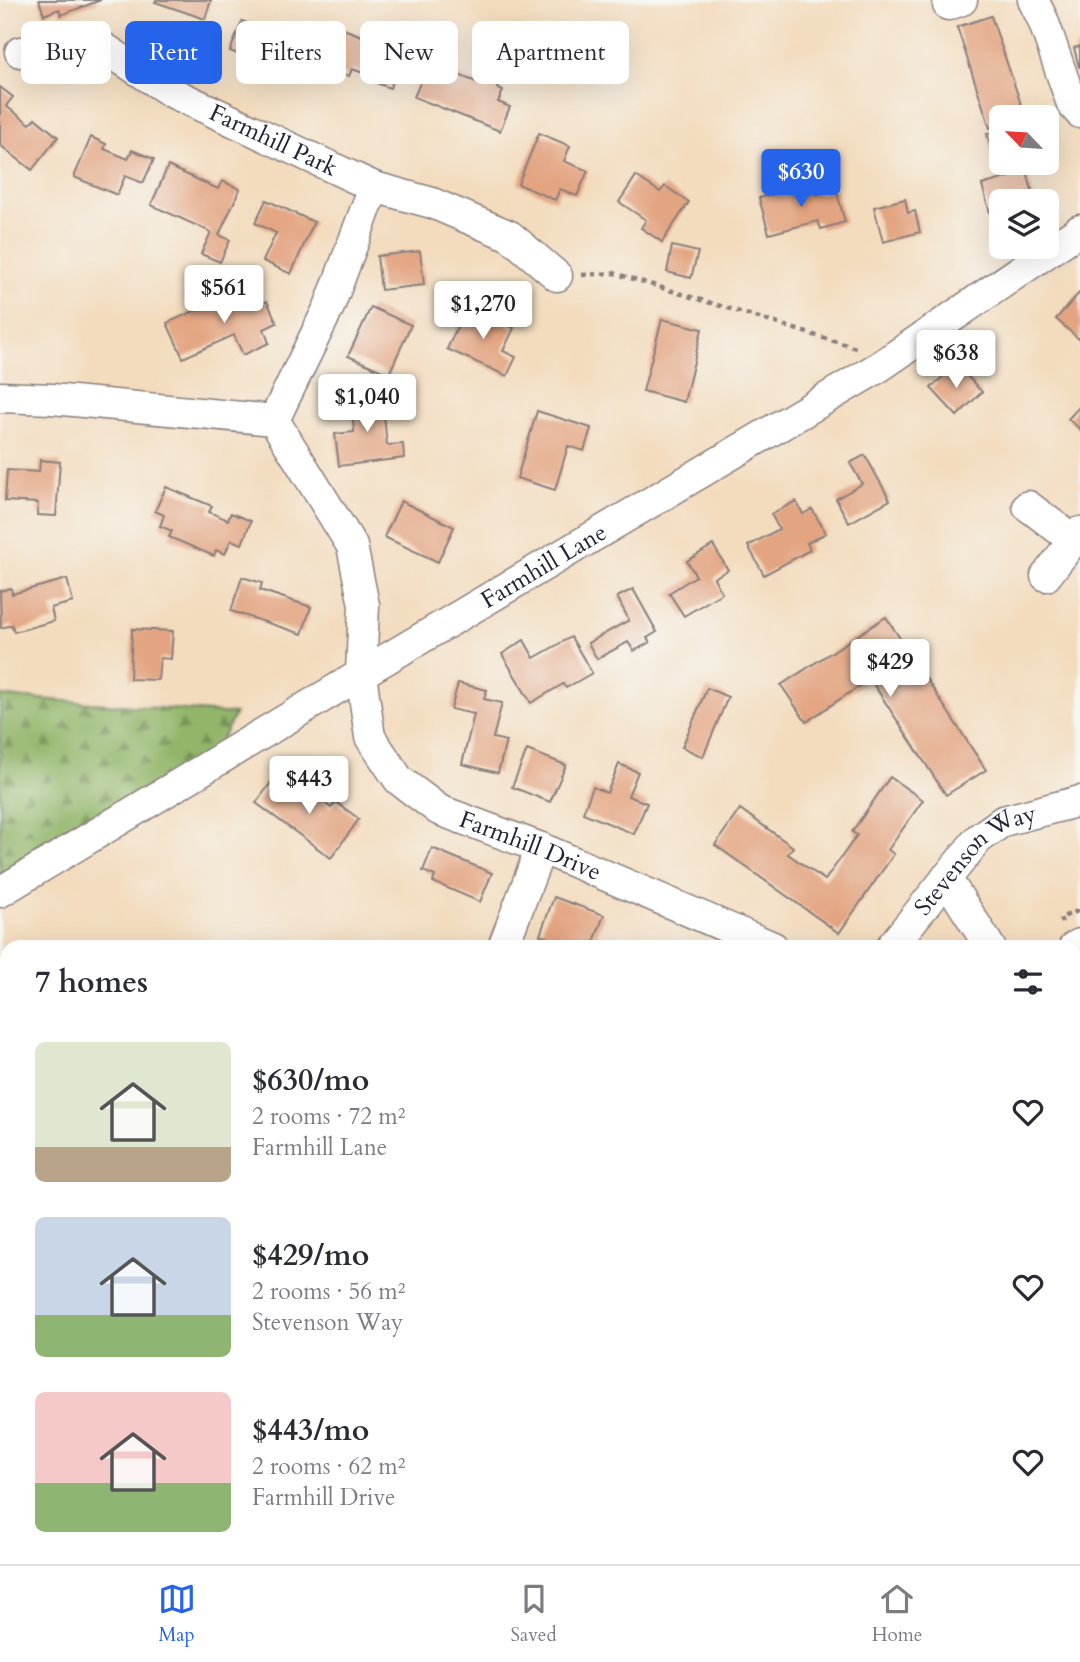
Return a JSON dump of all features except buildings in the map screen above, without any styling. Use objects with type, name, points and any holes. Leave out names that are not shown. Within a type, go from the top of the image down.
[{"type":"street","points":[[1033,0],[1043,20],[1072,104],[1080,113]]},
{"type":"street","name":"Farmhill Park","points":[[20,52],[95,42],[171,92],[374,187],[432,203],[510,236],[557,276]]},
{"type":"street","points":[[274,420],[329,307],[374,187]]},
{"type":"street","name":"Farmhill Lane","points":[[0,892],[879,367],[1080,230]]},
{"type":"street","points":[[0,397],[52,399],[274,420]]},
{"type":"street","points":[[274,420],[352,545],[364,605],[361,674]]},
{"type":"street","points":[[1028,506],[1077,536],[1046,576]]},
{"type":"street","name":"Farmhill Drive","points":[[361,674],[370,737],[399,780],[439,810],[541,848],[757,940]]},
{"type":"street","name":"Stevenson Way","points":[[897,940],[978,839],[1003,821],[1080,801]]},
{"type":"street","points":[[506,940],[541,848]]},
{"type":"street","points":[[946,878],[986,940]]},
{"type":"path","points":[[557,276],[614,273],[860,350]]},
{"type":"green space","points":[[0,696],[235,714],[217,748],[0,874]]}]
